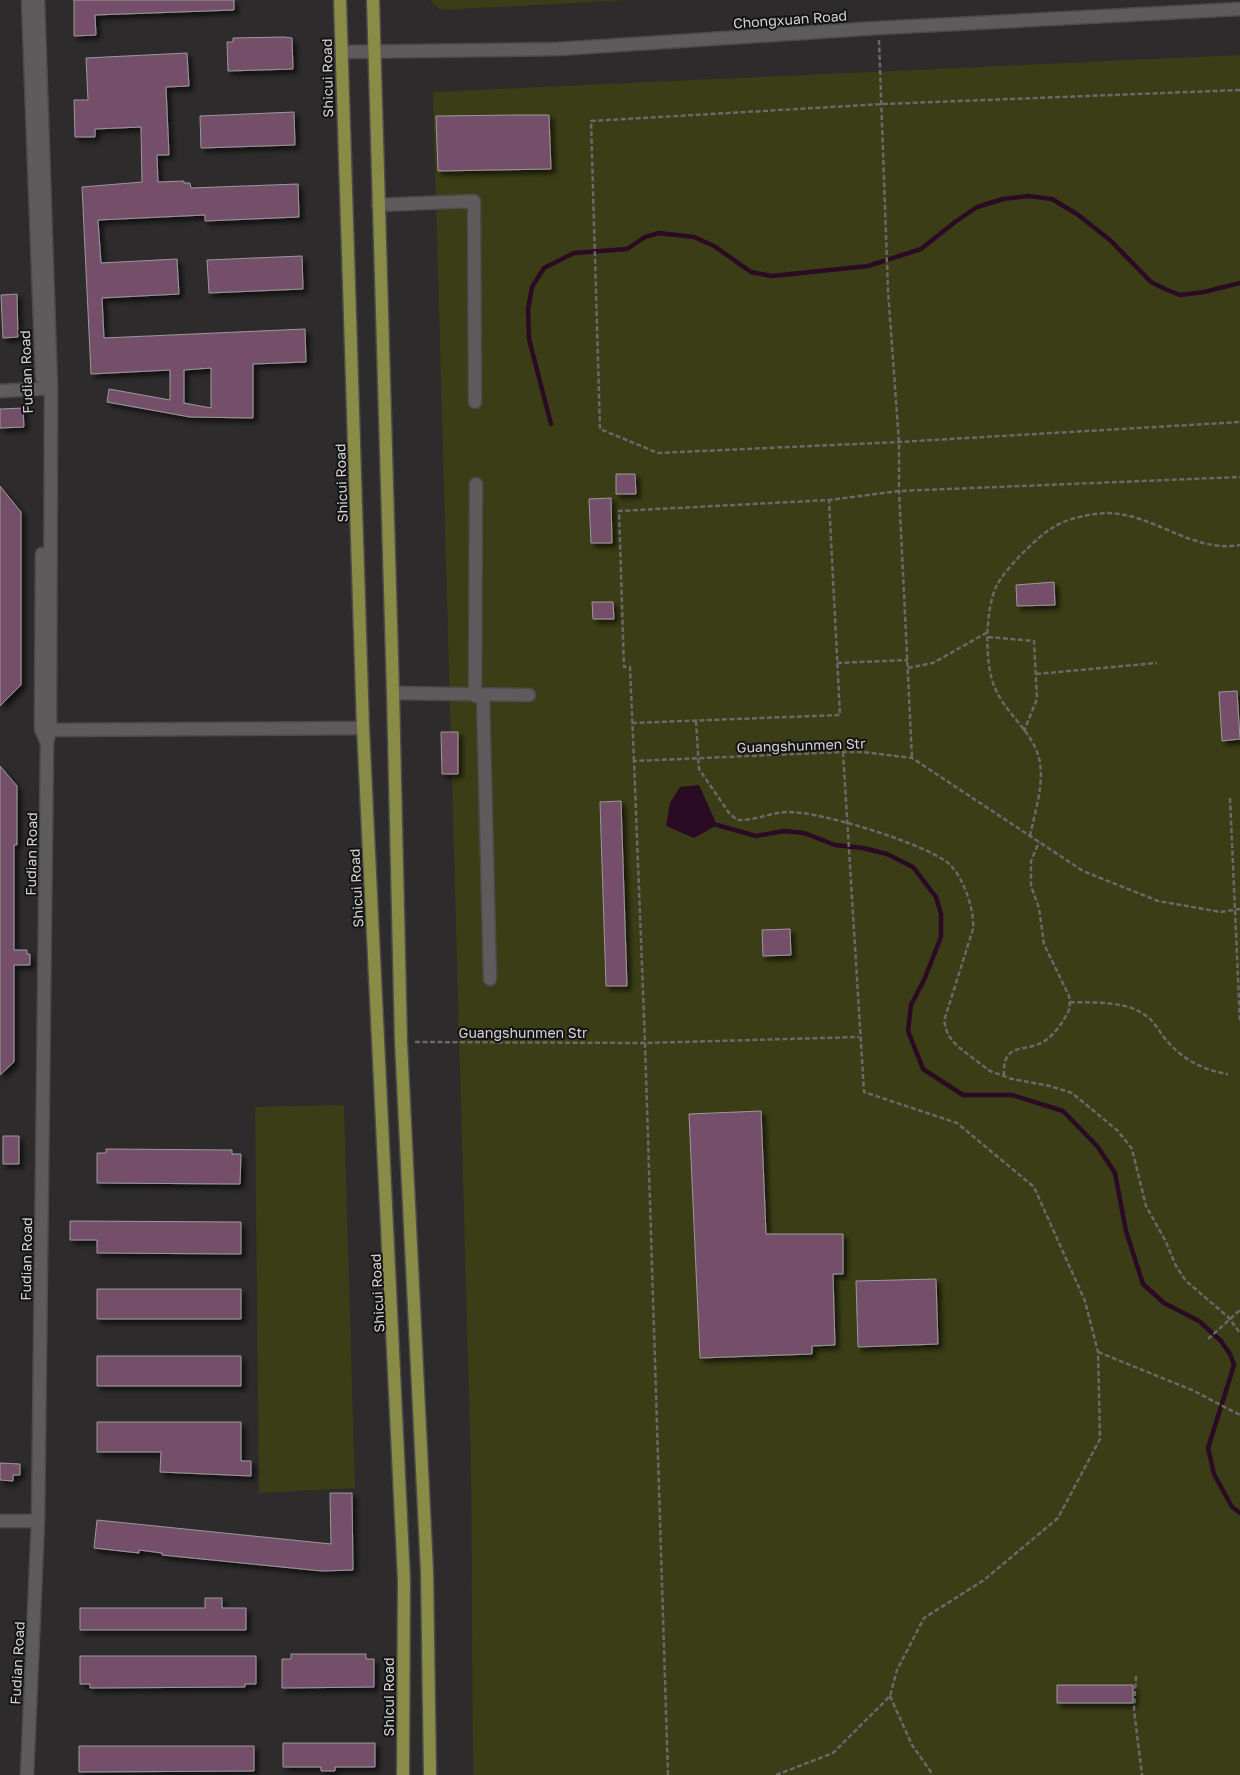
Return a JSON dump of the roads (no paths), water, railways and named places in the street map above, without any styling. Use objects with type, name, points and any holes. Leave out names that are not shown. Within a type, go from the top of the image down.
[{"type":"main road","name":"Shicui Road","points":[[340,0],[341,95],[363,728],[404,1580],[403,1775]]},
{"type":"main road","points":[[373,0],[401,1042],[427,1561],[430,1775]]},
{"type":"street","name":"Fudian Road","points":[[28,0],[47,389]]},
{"type":"street","name":"Fudian Road","points":[[27,1775],[38,1521],[47,743],[47,389],[38,0]]},
{"type":"street","name":"Chongxuan Road","points":[[342,52],[558,49],[878,28],[1240,9]]},
{"type":"street","points":[[378,205],[474,201],[475,402]]},
{"type":"street","points":[[0,391],[47,389]]},
{"type":"street","points":[[476,484],[479,696],[490,979]]},
{"type":"street","points":[[393,693],[479,696],[529,695]]},
{"type":"street","points":[[46,730],[363,728]]},
{"type":"street","points":[[0,1521],[38,1521]]},
{"type":"waterway","points":[[551,424],[529,339],[528,309],[532,287],[544,268],[574,253],[627,249],[645,237],[659,233],[694,237],[714,246],[751,272],[772,276],[868,266],[921,249],[977,207],[1003,199],[1028,196],[1052,199],[1077,214],[1110,240],[1151,282],[1165,289],[1180,295],[1204,292],[1240,283]]},
{"type":"waterway","points":[[717,825],[756,836],[784,831],[804,833],[835,845],[863,848],[887,854],[913,867],[936,897],[941,914],[941,937],[924,980],[911,1005],[908,1031],[923,1069],[963,1095],[1012,1095],[1063,1111],[1098,1147],[1115,1173],[1126,1231],[1143,1284],[1164,1303],[1199,1321],[1221,1341],[1230,1354],[1234,1365],[1208,1448],[1214,1474],[1232,1507],[1240,1513]]}]
